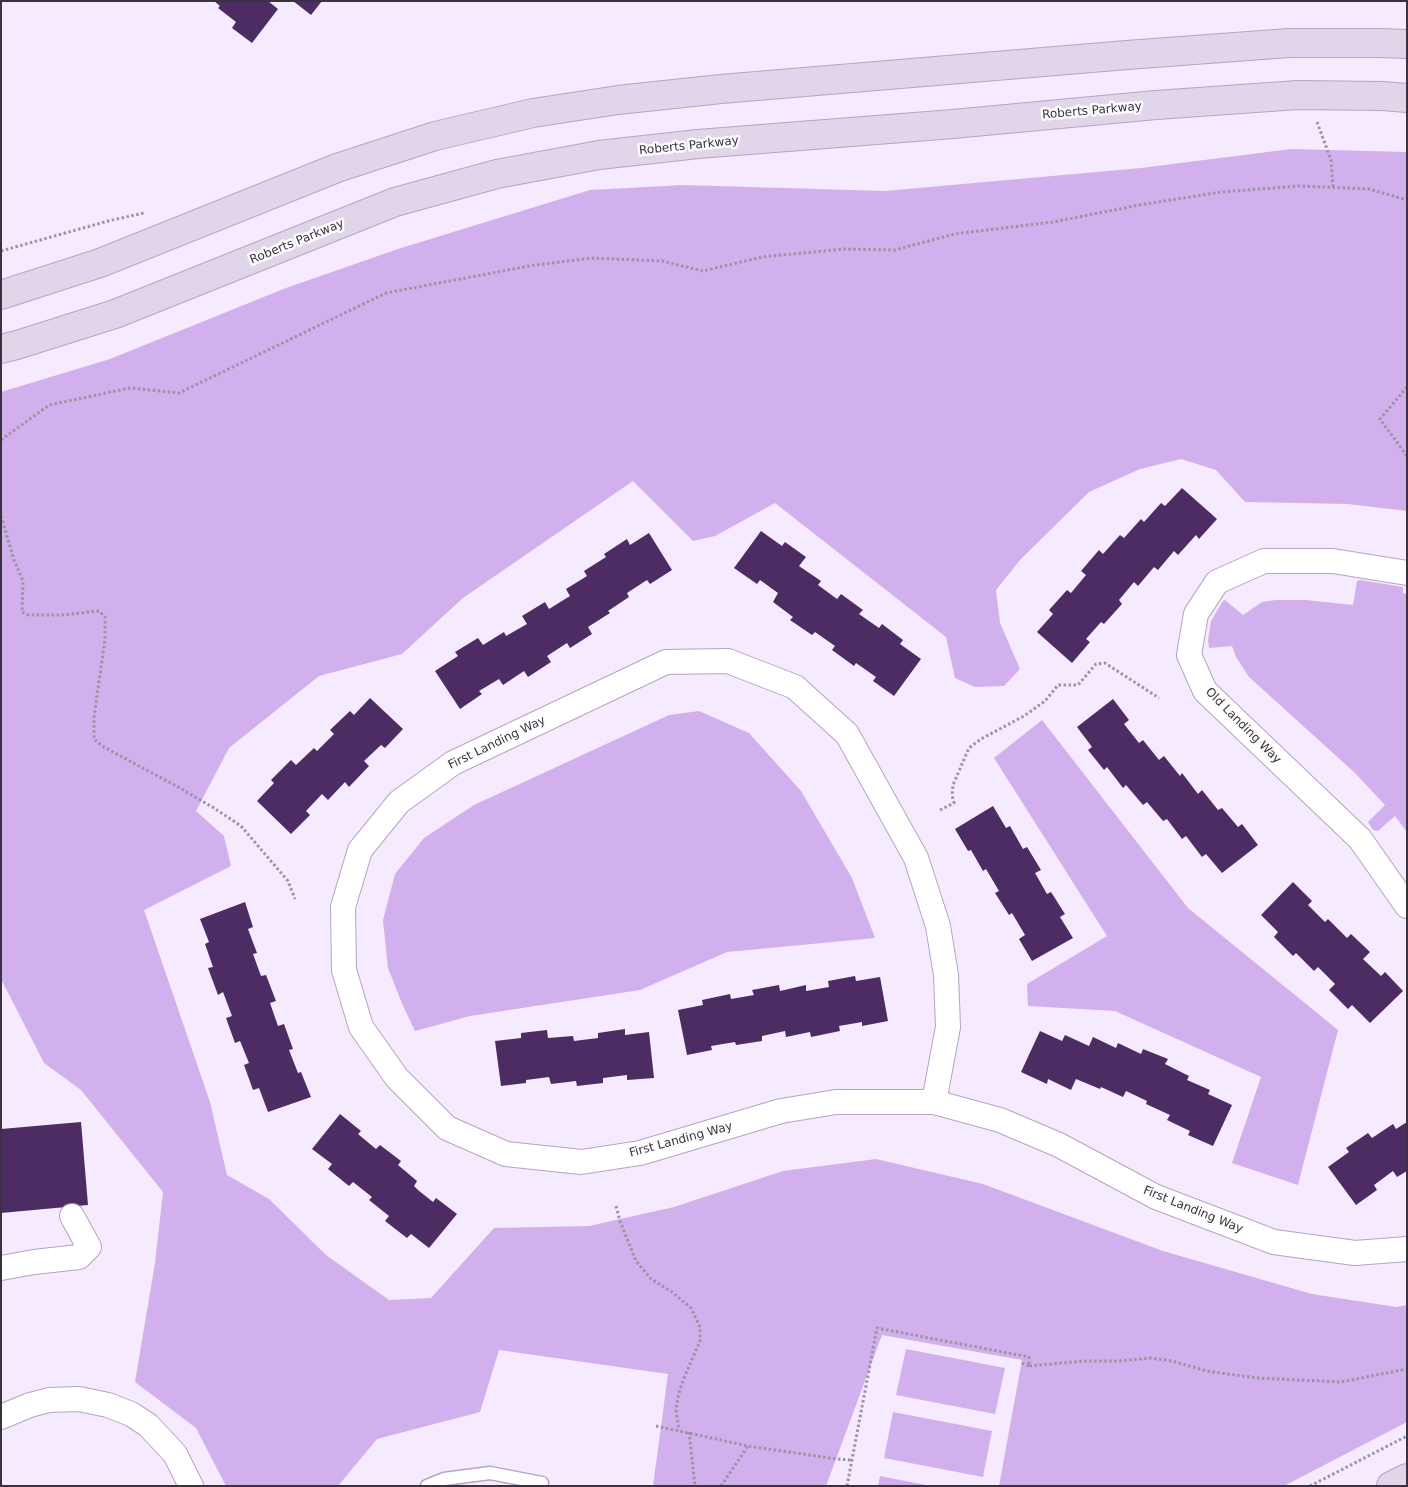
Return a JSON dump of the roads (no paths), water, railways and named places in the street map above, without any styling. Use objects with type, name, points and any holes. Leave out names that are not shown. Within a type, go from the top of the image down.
[{"type":"main road","points":[[1,295],[100,263],[337,168],[434,136],[532,113],[618,100],[712,90],[1136,54],[1288,43],[1407,44]]},
{"type":"main road","name":"Roberts Parkway","points":[[1,349],[17,346],[115,314],[395,202],[497,174],[599,155],[698,144],[953,124],[1156,105],[1298,95],[1407,98]]},
{"type":"main road","points":[[1391,1486],[1407,1478]]},
{"type":"street","name":"Old Landing Way","points":[[1407,573],[1333,561],[1264,561],[1217,582],[1196,614],[1189,655],[1205,691],[1360,839],[1407,906]]},
{"type":"street","name":"First Landing Way","points":[[934,1102],[948,1027],[946,975],[938,926],[916,858],[846,734],[795,687],[728,661],[666,662],[453,763],[398,802],[360,850],[343,907],[344,970],[361,1027],[397,1078],[447,1128],[506,1154],[581,1162],[640,1153],[781,1111],[836,1102],[934,1102],[1000,1120],[1059,1145],[1156,1197],[1274,1242],[1355,1253],[1407,1249]]},
{"type":"street","points":[[1,1268],[34,1262],[79,1258],[89,1247],[72,1216]]},
{"type":"street","points":[[1,1417],[30,1405],[49,1400],[79,1399],[108,1405],[131,1414],[148,1425],[176,1454],[192,1486]]},
{"type":"lane","points":[[428,1486],[444,1479],[490,1472],[542,1482]]}]
